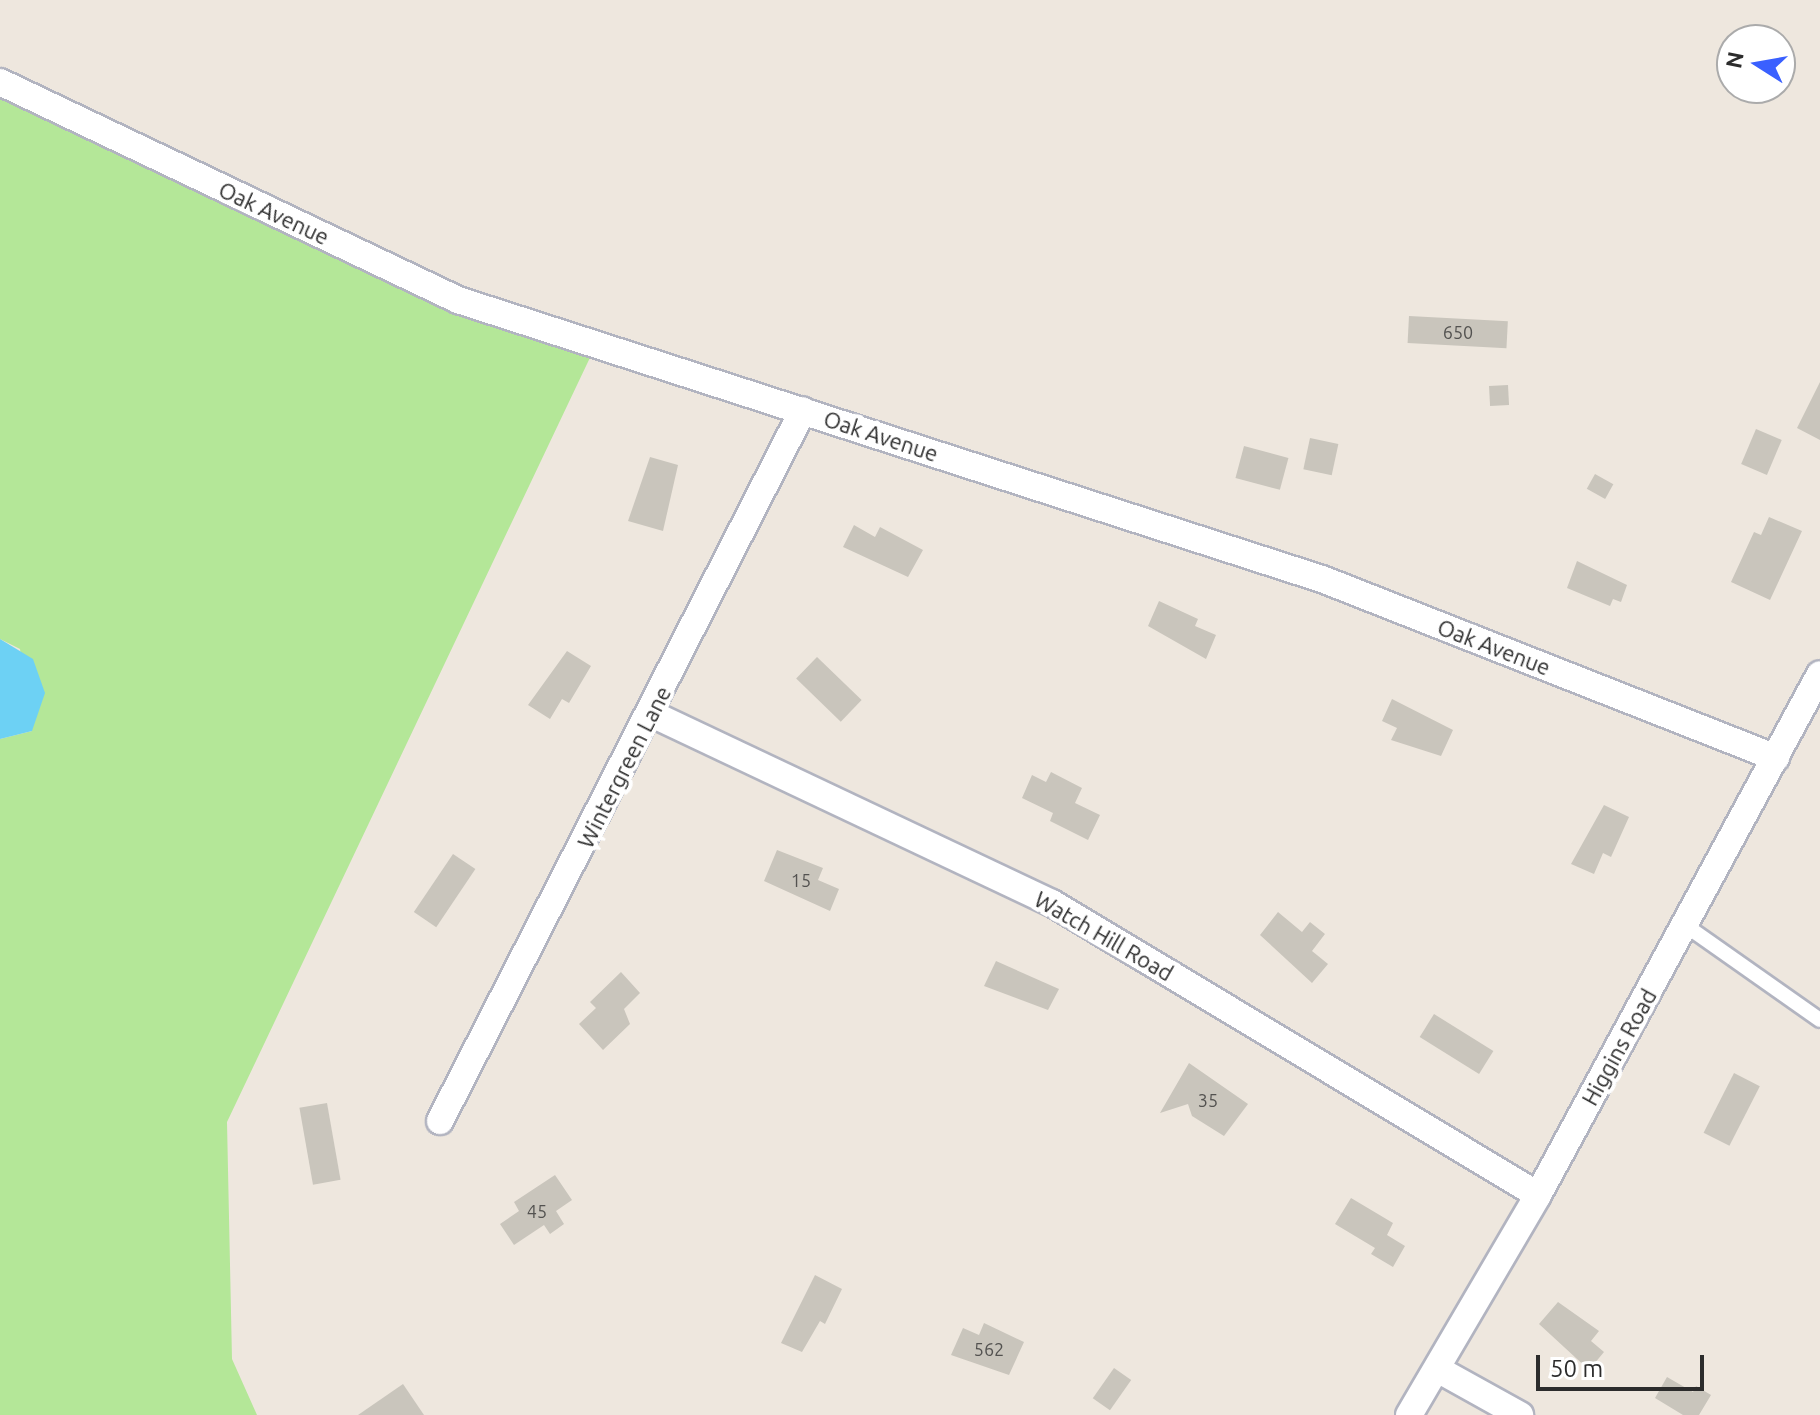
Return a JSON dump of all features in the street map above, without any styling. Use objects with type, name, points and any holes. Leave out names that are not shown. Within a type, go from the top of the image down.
[{"type":"street","name":"Oak Avenue","points":[[0,82],[458,300],[1322,579],[1776,758]]},
{"type":"street","name":"Wintergreen Lane","points":[[440,1121],[652,714],[803,410]]},
{"type":"street","name":"Higgins Road","points":[[1409,1415],[1439,1370],[1538,1195],[1817,687]]},
{"type":"street","name":"Watch Hill Road","points":[[652,714],[1052,903],[1538,1195]]},
{"type":"street","points":[[1439,1370],[1520,1415]]},
{"type":"lane","points":[[1685,925],[1820,1020]]},
{"type":"green space","points":[[0,82],[458,300],[596,345],[227,1122],[232,1359],[257,1415],[0,1415],[0,739],[32,731],[20,649],[0,639]]},
{"type":"water","points":[[0,639],[33,659],[45,693],[32,731],[0,739]]},
{"type":"building","points":[[1409,316],[1508,321],[1506,348],[1408,343]]},
{"type":"building","points":[[1820,382],[1820,440],[1797,428]]},
{"type":"building","points":[[1508,385],[1509,405],[1490,406],[1489,386]]},
{"type":"building","points":[[1756,429],[1782,440],[1767,475],[1741,464]]},
{"type":"building","points":[[1310,438],[1338,444],[1332,475],[1303,469]]},
{"type":"building","points":[[1244,446],[1288,458],[1280,490],[1235,478]]},
{"type":"building","points":[[650,457],[678,465],[663,531],[628,521]]},
{"type":"building","points":[[1595,474],[1613,484],[1605,499],[1587,489]]},
{"type":"building","points":[[1769,517],[1802,531],[1770,600],[1731,582],[1754,532],[1761,535]]},
{"type":"building","points":[[854,525],[875,537],[880,527],[923,550],[908,577],[843,547]]},
{"type":"building","points":[[1577,561],[1627,585],[1621,602],[1613,599],[1610,606],[1567,588]]},
{"type":"building","points":[[1159,601],[1198,619],[1195,626],[1216,635],[1206,659],[1148,626]]},
{"type":"building","points":[[567,651],[591,666],[569,703],[562,699],[550,719],[528,705]]},
{"type":"building","points":[[817,657],[862,700],[841,722],[796,679]]},
{"type":"building","points":[[1392,699],[1453,730],[1441,756],[1391,740],[1397,728],[1382,721]]},
{"type":"building","points":[[1051,772],[1082,788],[1075,803],[1100,815],[1088,840],[1050,821],[1053,813],[1022,798],[1032,775],[1046,782]]},
{"type":"building","points":[[1604,805],[1629,817],[1611,857],[1603,853],[1594,874],[1571,864]]},
{"type":"building","points":[[777,850],[823,868],[818,880],[839,889],[830,911],[764,881]]},
{"type":"building","points":[[453,854],[475,869],[436,927],[414,912]]},
{"type":"building","points":[[1278,912],[1302,932],[1310,922],[1325,934],[1312,951],[1328,964],[1312,983],[1260,935]]},
{"type":"building","points":[[996,961],[1059,989],[1048,1010],[984,986]]},
{"type":"building","points":[[621,972],[640,993],[624,1009],[630,1024],[603,1050],[579,1024],[596,1008],[590,1002]]},
{"type":"building","points":[[1434,1014],[1493,1051],[1479,1074],[1420,1037]]},
{"type":"building","points":[[1189,1063],[1248,1104],[1224,1136],[1192,1116],[1188,1104],[1160,1113]]},
{"type":"building","points":[[1734,1073],[1760,1086],[1729,1146],[1704,1133]]},
{"type":"building","points":[[327,1103],[341,1180],[313,1185],[299,1108]]},
{"type":"building","points":[[555,1175],[572,1200],[556,1211],[564,1224],[550,1234],[544,1225],[514,1245],[500,1224],[519,1211],[514,1202]]},
{"type":"building","points":[[1351,1198],[1393,1223],[1387,1235],[1405,1246],[1393,1267],[1371,1254],[1375,1248],[1335,1224]]},
{"type":"building","points":[[815,1275],[842,1289],[825,1324],[820,1321],[802,1352],[781,1343]]},
{"type":"building","points":[[1558,1302],[1599,1331],[1591,1341],[1604,1352],[1589,1370],[1539,1324]]},
{"type":"building","points":[[984,1323],[1024,1342],[1009,1375],[951,1355],[963,1328],[979,1335]]},
{"type":"building","points":[[1114,1368],[1131,1380],[1110,1410],[1093,1398]]},
{"type":"building","points":[[1667,1377],[1693,1392],[1696,1386],[1711,1395],[1699,1415],[1683,1415],[1655,1398]]},
{"type":"building","points":[[403,1384],[424,1415],[358,1415]]}]
